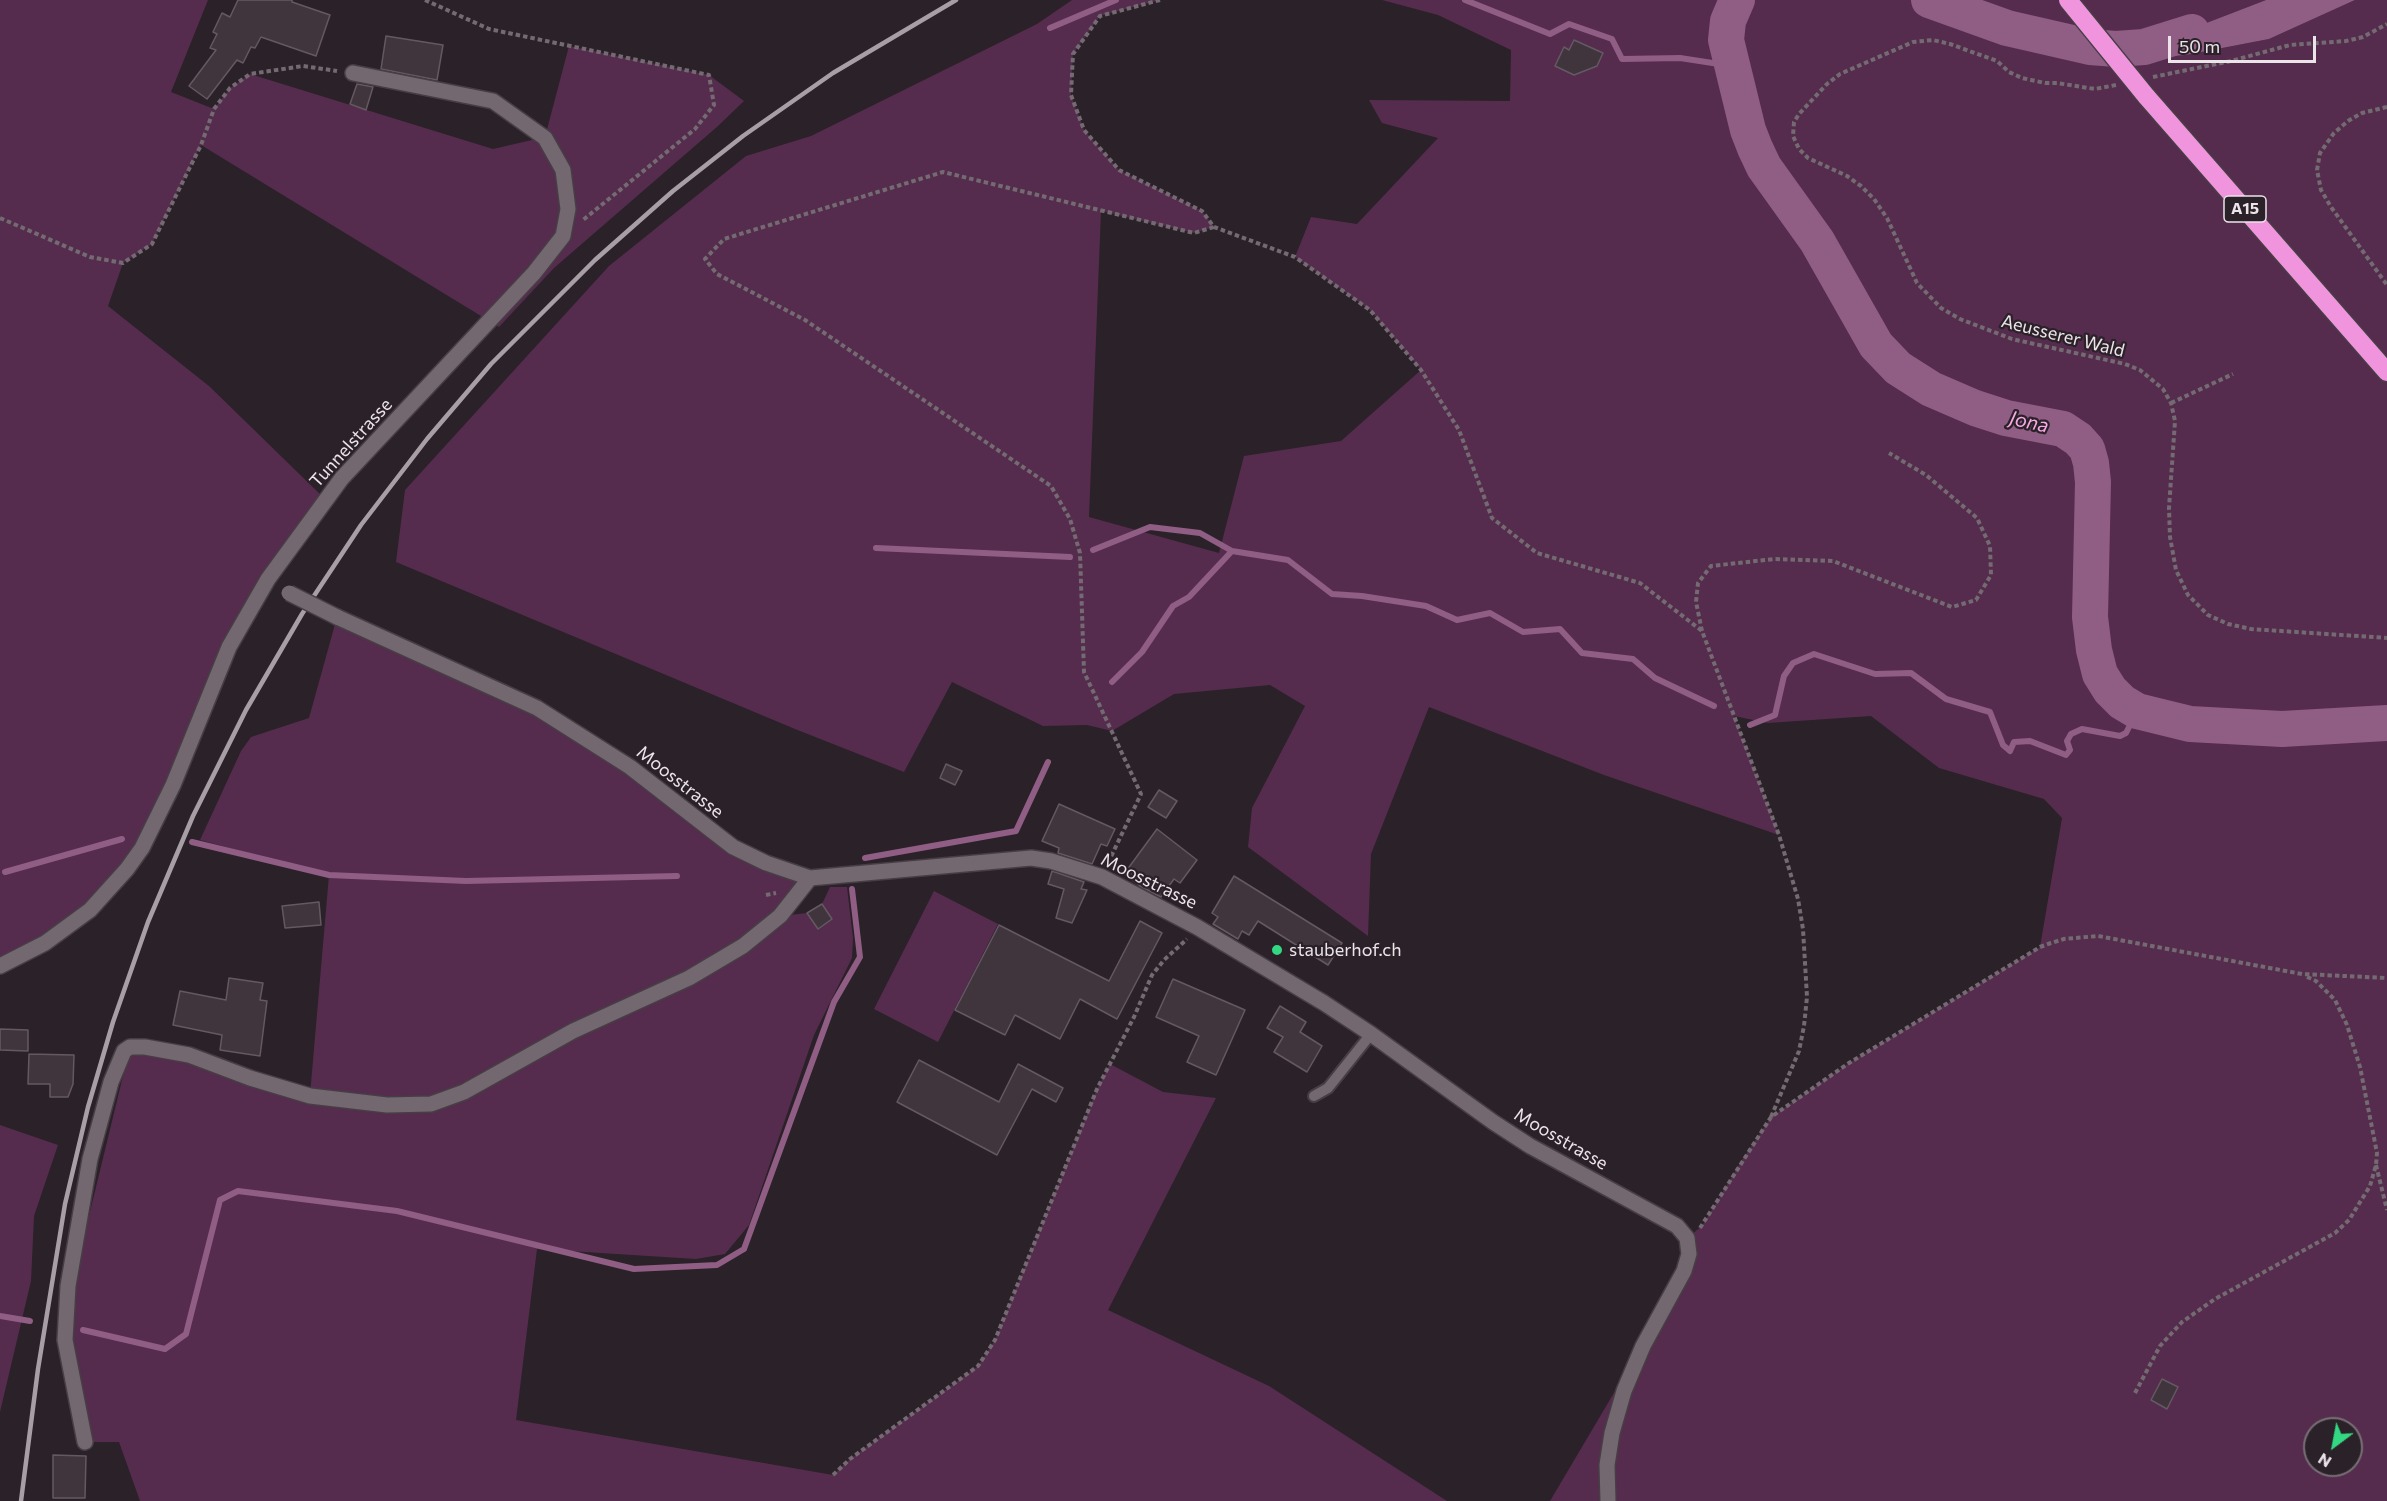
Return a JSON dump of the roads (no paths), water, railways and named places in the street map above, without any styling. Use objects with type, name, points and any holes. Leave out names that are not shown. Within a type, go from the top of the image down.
[{"type":"highway","name":"A15","points":[[2068,0],[2146,96],[2387,372]]},
{"type":"street","name":"Tunnelstrasse","points":[[0,966],[45,943],[90,910],[137,855],[173,785],[229,647],[268,579],[342,478],[534,273],[563,236],[568,209],[563,170],[544,138],[493,101],[353,73]]},
{"type":"street","name":"Moosstrasse","points":[[268,579],[289,593],[337,617],[537,708],[630,767],[733,848],[766,863],[810,878],[1031,858],[1051,861],[1102,877],[1197,927],[1371,1034],[1492,1122],[1565,1166],[1677,1226],[1687,1238],[1689,1254],[1684,1271],[1643,1346],[1624,1391],[1612,1432],[1607,1465],[1608,1501]]},
{"type":"street","points":[[85,1442],[65,1340],[68,1286],[90,1159],[111,1082],[124,1051],[130,1047],[145,1047],[189,1055],[250,1078],[310,1096],[387,1105],[431,1104],[464,1092],[573,1031],[688,978],[743,946],[780,916],[810,878]]},
{"type":"lane","points":[[1314,1096],[1328,1088],[1371,1034]]},
{"type":"waterway","points":[[1050,28],[1116,0]]},
{"type":"waterway","points":[[1465,0],[1550,34],[1569,24],[1612,39],[1622,59],[1680,58],[1732,66]]},
{"type":"waterway","name":"Jona","points":[[1737,0],[1728,21],[1726,40],[1748,130],[1755,148],[1764,167],[1817,241],[1876,345],[1898,368],[1931,389],[1975,408],[2006,418],[2063,429],[2078,439],[2087,449],[2093,482],[2090,617],[2100,674],[2110,690],[2122,702],[2137,711],[2190,724],[2282,729],[2387,723]]},
{"type":"waterway","name":"Jona","points":[[1929,0],[2007,28],[2090,47],[2116,49],[2144,47],[2192,32]]},
{"type":"waterway","points":[[1093,550],[1150,527],[1200,533],[1232,551]]},
{"type":"waterway","points":[[876,548],[1070,557]]},
{"type":"waterway","points":[[1112,682],[1142,652],[1173,606],[1189,597],[1232,551],[1288,560],[1332,594],[1362,596],[1426,606],[1457,620],[1490,613],[1523,632],[1560,629],[1582,653],[1633,659],[1655,678],[1714,706]]},
{"type":"waterway","points":[[1750,725],[1775,715],[1784,676],[1793,663],[1814,654],[1875,674],[1911,673],[1946,699],[1990,712],[2003,745],[2010,751],[2014,742],[2030,741],[2066,755],[2070,750],[2067,741],[2071,734],[2082,729],[2120,736],[2126,733],[2137,711]]},
{"type":"waterway","points":[[865,858],[1016,831],[1048,762]]},
{"type":"waterway","points":[[5,872],[122,839]]},
{"type":"waterway","points":[[192,842],[329,875],[466,881],[677,876]]},
{"type":"waterway","points":[[83,1330],[165,1349],[186,1334],[220,1200],[238,1191],[397,1211],[634,1269],[717,1265],[744,1249],[834,1002],[860,957],[852,889]]},
{"type":"waterway","points":[[0,1316],[30,1321]]},
{"type":"railway","points":[[21,1501],[38,1369],[65,1204],[88,1107],[113,1022],[148,922],[193,816],[246,710],[302,614],[361,525],[427,439],[491,364],[595,260],[673,191],[743,136],[833,73],[956,0]]},
{"type":"place","name":"stauberhof.ch","points":[[1277,950]]}]
